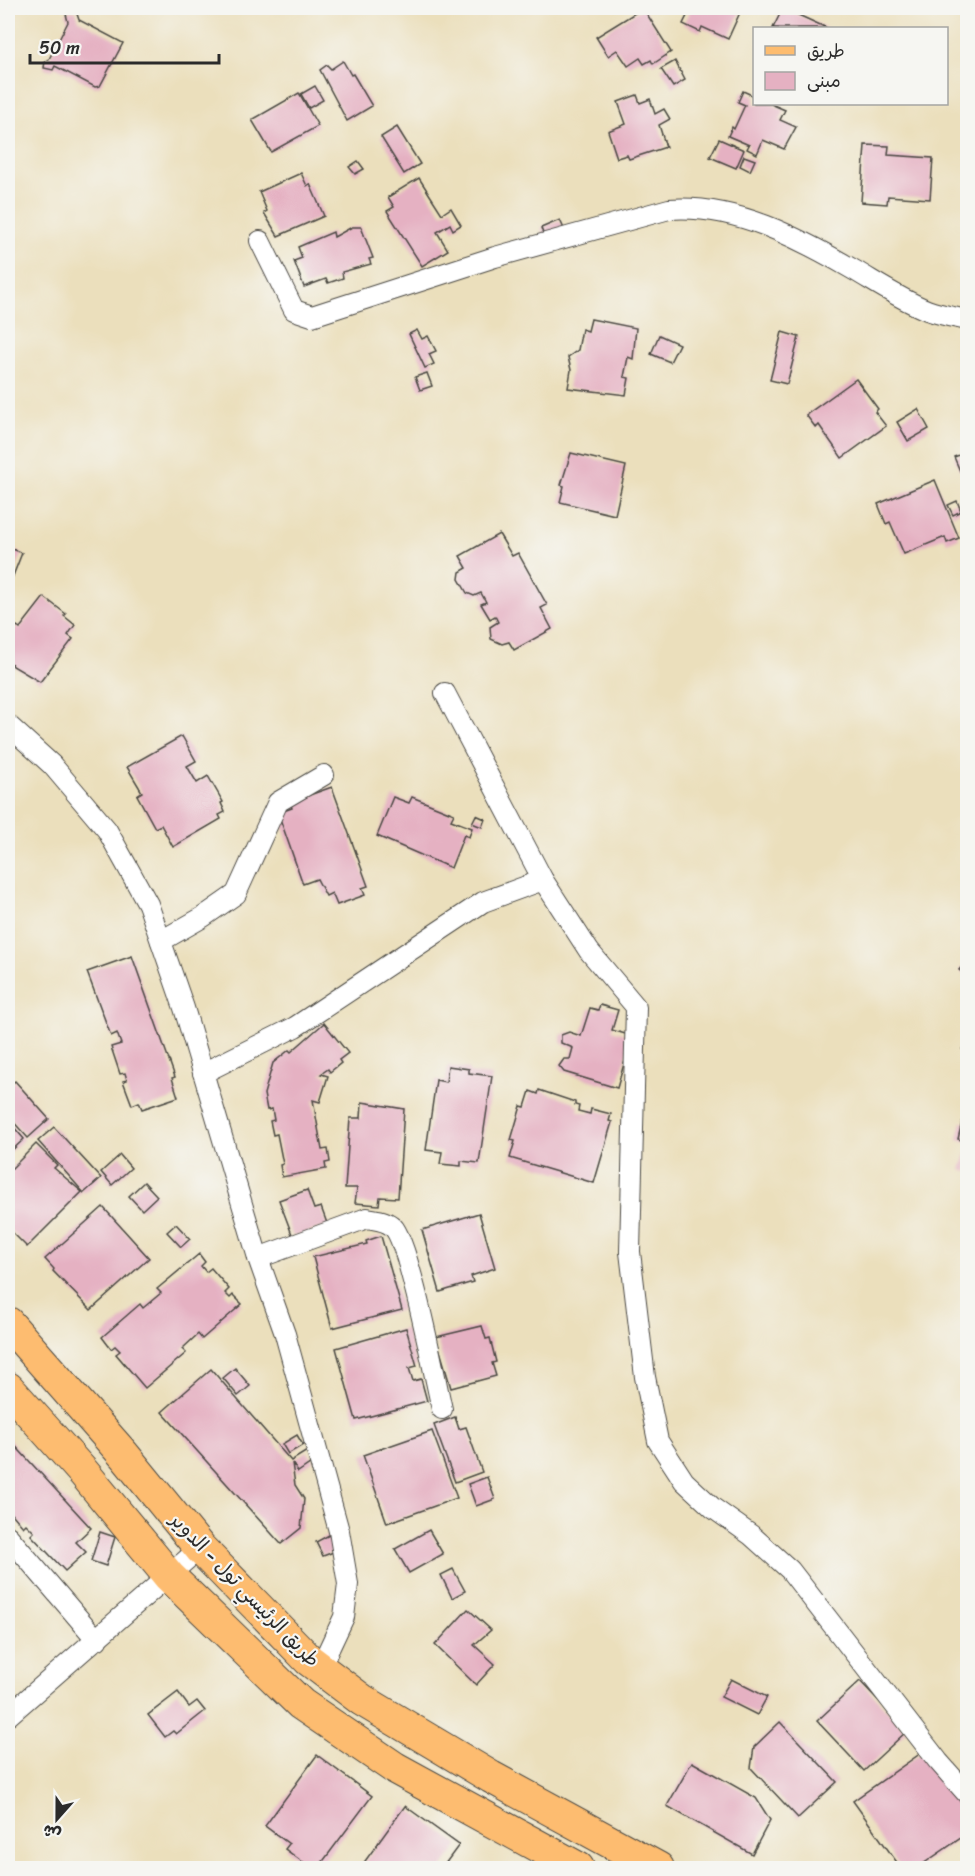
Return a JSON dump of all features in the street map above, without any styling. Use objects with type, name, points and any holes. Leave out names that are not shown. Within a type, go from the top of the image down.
[{"type":"main road","name":"طريق الرئيسي تول - الدوير","points":[[8,1323],[124,1455],[200,1548],[320,1668],[362,1700],[481,1771],[658,1869]]},
{"type":"main road","name":"طريق الرئيسي تول - الدوير","points":[[8,1388],[84,1473],[169,1576],[301,1704],[395,1768],[578,1869]]},
{"type":"street","points":[[260,241],[294,310],[312,316],[495,257],[669,209],[692,207],[725,213],[761,225],[815,248],[909,302],[927,310],[968,320]]},
{"type":"street","points":[[445,693],[543,880],[589,951],[636,1007],[630,1252],[645,1377],[658,1441],[684,1481],[713,1508],[751,1535],[790,1570],[938,1761],[968,1795]]},
{"type":"street","points":[[8,725],[52,765],[107,830],[148,904],[161,941],[258,1258],[285,1334],[339,1531],[348,1584],[344,1617],[320,1668]]},
{"type":"street","points":[[161,941],[203,917],[236,894],[278,802],[324,775]]},
{"type":"street","points":[[203,1073],[295,1027],[483,902],[543,880]]},
{"type":"street","points":[[258,1258],[367,1218],[386,1222],[394,1228],[407,1258],[442,1409]]},
{"type":"street","points":[[8,1536],[97,1640]]},
{"type":"street","points":[[8,1716],[200,1548]]},
{"type":"building","points":[[643,8],[671,52],[653,64],[651,60],[644,64],[640,58],[628,66],[617,50],[608,56],[596,37]]},
{"type":"building","points":[[691,8],[742,8],[728,39],[702,27],[700,32],[683,24]]},
{"type":"building","points":[[783,8],[825,27],[774,27]]},
{"type":"building","points":[[69,11],[76,11],[79,20],[123,43],[100,86],[95,87],[55,66],[53,70],[44,68],[45,61],[49,59],[68,22],[66,14]]},
{"type":"building","points":[[343,61],[372,106],[347,121],[320,70],[327,65],[331,69]]},
{"type":"building","points":[[675,61],[685,80],[673,87],[661,69]]},
{"type":"building","points":[[315,86],[323,100],[309,108],[301,94]]},
{"type":"building","points":[[743,91],[753,96],[753,105],[773,105],[785,110],[780,120],[796,127],[784,149],[763,140],[757,154],[747,149],[749,145],[728,136],[732,127],[734,129],[745,105],[738,102]]},
{"type":"building","points":[[299,93],[318,126],[271,152],[252,120]]},
{"type":"building","points":[[637,95],[640,103],[650,99],[655,114],[664,109],[670,119],[659,125],[666,147],[629,159],[627,155],[617,158],[608,131],[626,124],[618,102]]},
{"type":"building","points":[[397,127],[420,164],[404,174],[381,137]]},
{"type":"building","points":[[719,139],[744,150],[736,168],[710,157]]},
{"type":"building","points":[[865,145],[889,146],[888,155],[933,158],[930,199],[888,196],[887,204],[861,202]]},
{"type":"building","points":[[744,156],[755,160],[750,171],[740,166]]},
{"type":"building","points":[[358,161],[364,169],[355,174],[349,167]]},
{"type":"building","points":[[301,173],[307,186],[310,184],[324,216],[278,236],[264,213],[267,211],[259,192]]},
{"type":"building","points":[[419,178],[442,214],[451,208],[461,225],[453,230],[450,224],[437,232],[448,250],[422,266],[387,211],[394,207],[388,197]]},
{"type":"building","points":[[560,220],[565,231],[545,239],[541,228]]},
{"type":"building","points":[[352,227],[361,227],[373,258],[369,259],[371,264],[342,272],[343,278],[328,283],[326,279],[304,287],[294,261],[302,258],[298,247],[333,232],[334,237]]},
{"type":"building","points":[[591,319],[636,328],[633,359],[628,357],[624,377],[629,378],[626,395],[568,388],[571,370],[568,357],[578,350],[582,329],[588,331]]},
{"type":"building","points":[[417,330],[422,339],[428,336],[436,351],[429,354],[434,364],[425,368],[409,334]]},
{"type":"building","points":[[782,332],[799,337],[787,384],[770,380]]},
{"type":"building","points":[[659,335],[679,344],[670,362],[651,354]]},
{"type":"building","points":[[427,373],[432,386],[420,390],[415,377]]},
{"type":"building","points":[[856,379],[878,409],[875,412],[886,426],[842,458],[819,425],[816,428],[806,415]]},
{"type":"building","points":[[918,409],[929,429],[908,441],[897,422]]},
{"type":"building","points":[[571,453],[626,466],[615,515],[560,502],[564,486],[561,485]]},
{"type":"building","points":[[962,454],[968,468],[960,471],[954,457]]},
{"type":"building","points":[[935,480],[959,538],[947,543],[945,537],[904,554],[890,522],[886,524],[878,504]]},
{"type":"building","points":[[957,501],[961,511],[953,515],[948,505]]},
{"type":"building","points":[[499,534],[512,556],[518,553],[547,605],[541,608],[552,629],[514,650],[509,642],[502,644],[491,639],[490,627],[498,622],[495,616],[490,619],[481,604],[486,602],[481,593],[474,596],[467,593],[459,579],[460,572],[467,568],[460,556]]},
{"type":"building","points":[[8,547],[22,553],[11,581],[8,580]]},
{"type":"building","points":[[44,597],[66,614],[64,616],[75,625],[68,635],[73,639],[40,682],[13,666],[8,659],[8,645],[13,638],[10,635],[17,626],[20,628]]},
{"type":"building","points":[[182,736],[196,761],[187,766],[197,783],[208,776],[223,802],[221,803],[225,812],[219,815],[221,819],[173,847],[161,825],[155,828],[137,795],[142,792],[127,767]]},
{"type":"building","points":[[332,787],[368,886],[362,888],[365,895],[337,905],[332,893],[326,896],[317,879],[303,884],[278,813],[292,808],[290,802]]},
{"type":"building","points":[[393,797],[409,803],[412,797],[454,814],[451,820],[472,828],[469,837],[464,835],[451,868],[377,836]]},
{"type":"building","points":[[476,815],[485,819],[482,827],[472,823]]},
{"type":"building","points":[[132,956],[175,1077],[172,1078],[178,1097],[142,1109],[139,1102],[132,1105],[123,1081],[127,1080],[125,1073],[120,1074],[111,1047],[121,1044],[117,1033],[111,1036],[87,972]]},
{"type":"building","points":[[968,960],[968,977],[959,970]]},
{"type":"building","points":[[600,1005],[618,1010],[612,1030],[632,1036],[617,1088],[564,1072],[559,1066],[564,1059],[570,1059],[573,1048],[561,1043],[561,1035],[569,1032],[581,1036],[590,1008],[598,1010]]},
{"type":"building","points":[[324,1023],[348,1053],[330,1072],[328,1069],[321,1074],[328,1076],[320,1102],[313,1100],[322,1150],[328,1149],[330,1162],[325,1163],[326,1169],[282,1177],[280,1165],[283,1164],[277,1134],[273,1135],[270,1121],[274,1120],[272,1109],[267,1110],[264,1094],[273,1063],[289,1050],[291,1052]]},
{"type":"building","points":[[968,1041],[968,1053],[962,1049]]},
{"type":"building","points":[[448,1066],[469,1069],[469,1073],[492,1076],[479,1163],[461,1161],[461,1166],[440,1164],[442,1152],[426,1150],[436,1080],[446,1082]]},
{"type":"building","points":[[15,1081],[49,1119],[28,1138],[8,1116],[8,1087]]},
{"type":"building","points":[[539,1090],[575,1102],[575,1105],[579,1106],[578,1111],[590,1114],[591,1109],[611,1114],[609,1121],[612,1122],[594,1183],[510,1158],[515,1141],[511,1140],[521,1106],[525,1107],[530,1091],[538,1094]]},
{"type":"building","points":[[362,1102],[404,1109],[398,1198],[380,1197],[379,1205],[355,1203],[357,1188],[345,1188],[350,1118],[361,1118]]},
{"type":"building","points":[[962,1122],[968,1123],[968,1142],[958,1139]]},
{"type":"building","points":[[12,1125],[24,1139],[8,1154],[8,1128]]},
{"type":"building","points":[[54,1127],[101,1178],[84,1193],[38,1141]]},
{"type":"building","points":[[36,1144],[57,1165],[54,1168],[82,1192],[27,1247],[8,1228],[8,1172]]},
{"type":"building","points":[[968,1151],[968,1172],[961,1170]]},
{"type":"building","points":[[120,1155],[131,1168],[112,1185],[101,1172]]},
{"type":"building","points":[[144,1182],[157,1196],[142,1210],[129,1196]]},
{"type":"building","points":[[307,1190],[314,1209],[321,1207],[328,1226],[293,1237],[279,1200]]},
{"type":"building","points":[[103,1207],[149,1258],[91,1310],[53,1271],[54,1269],[45,1259]]},
{"type":"building","points":[[479,1213],[495,1268],[471,1276],[473,1282],[440,1292],[422,1230]]},
{"type":"building","points":[[176,1224],[190,1239],[181,1247],[167,1232]]},
{"type":"building","points":[[381,1236],[402,1310],[332,1328],[313,1257],[367,1244],[366,1241]]},
{"type":"building","points":[[199,1254],[205,1262],[201,1266],[206,1272],[211,1268],[229,1289],[225,1293],[230,1298],[233,1295],[242,1304],[202,1339],[198,1334],[182,1349],[186,1353],[145,1388],[116,1354],[120,1351],[115,1346],[111,1349],[102,1337],[140,1304],[143,1308],[161,1293],[157,1289]]},
{"type":"building","points":[[482,1326],[486,1339],[490,1338],[496,1362],[492,1363],[496,1376],[451,1388],[436,1337]]},
{"type":"building","points":[[406,1328],[417,1366],[409,1368],[413,1381],[421,1379],[427,1401],[356,1420],[336,1348]]},
{"type":"building","points":[[235,1368],[250,1386],[238,1396],[223,1378]]},
{"type":"building","points":[[211,1369],[291,1461],[307,1451],[314,1461],[298,1472],[292,1463],[295,1485],[304,1499],[301,1528],[281,1544],[162,1412]]},
{"type":"building","points":[[455,1417],[459,1429],[466,1427],[482,1472],[455,1482],[434,1425]]},
{"type":"building","points":[[432,1431],[457,1498],[387,1523],[363,1455]]},
{"type":"building","points":[[297,1435],[303,1445],[288,1454],[282,1444]]},
{"type":"building","points":[[8,1438],[91,1528],[76,1542],[86,1552],[65,1571],[31,1535],[34,1532],[26,1524],[23,1527],[8,1509]]},
{"type":"building","points":[[487,1477],[495,1499],[476,1506],[468,1484]]},
{"type":"building","points":[[429,1530],[443,1554],[409,1573],[395,1549]]},
{"type":"building","points":[[100,1532],[115,1537],[106,1566],[91,1561]]},
{"type":"building","points":[[329,1535],[336,1551],[323,1556],[316,1542]]},
{"type":"building","points":[[453,1569],[465,1591],[452,1598],[441,1575]]},
{"type":"building","points":[[468,1609],[491,1630],[474,1645],[495,1664],[476,1685],[435,1645]]},
{"type":"building","points":[[731,1679],[767,1697],[757,1715],[721,1697]]},
{"type":"building","points":[[860,1681],[907,1731],[864,1771],[817,1721]]},
{"type":"building","points":[[178,1692],[189,1707],[197,1701],[205,1711],[176,1734],[173,1731],[165,1737],[148,1715]]},
{"type":"building","points":[[780,1722],[837,1782],[798,1818],[751,1768],[754,1747]]},
{"type":"building","points":[[924,1751],[968,1811],[968,1833],[917,1868],[901,1868],[853,1801]]},
{"type":"building","points":[[317,1755],[372,1796],[318,1868],[311,1868],[285,1849],[289,1844],[265,1826]]},
{"type":"building","points":[[692,1762],[756,1798],[770,1820],[752,1854],[667,1806]]},
{"type":"building","points":[[405,1806],[459,1845],[442,1868],[360,1868]]}]
